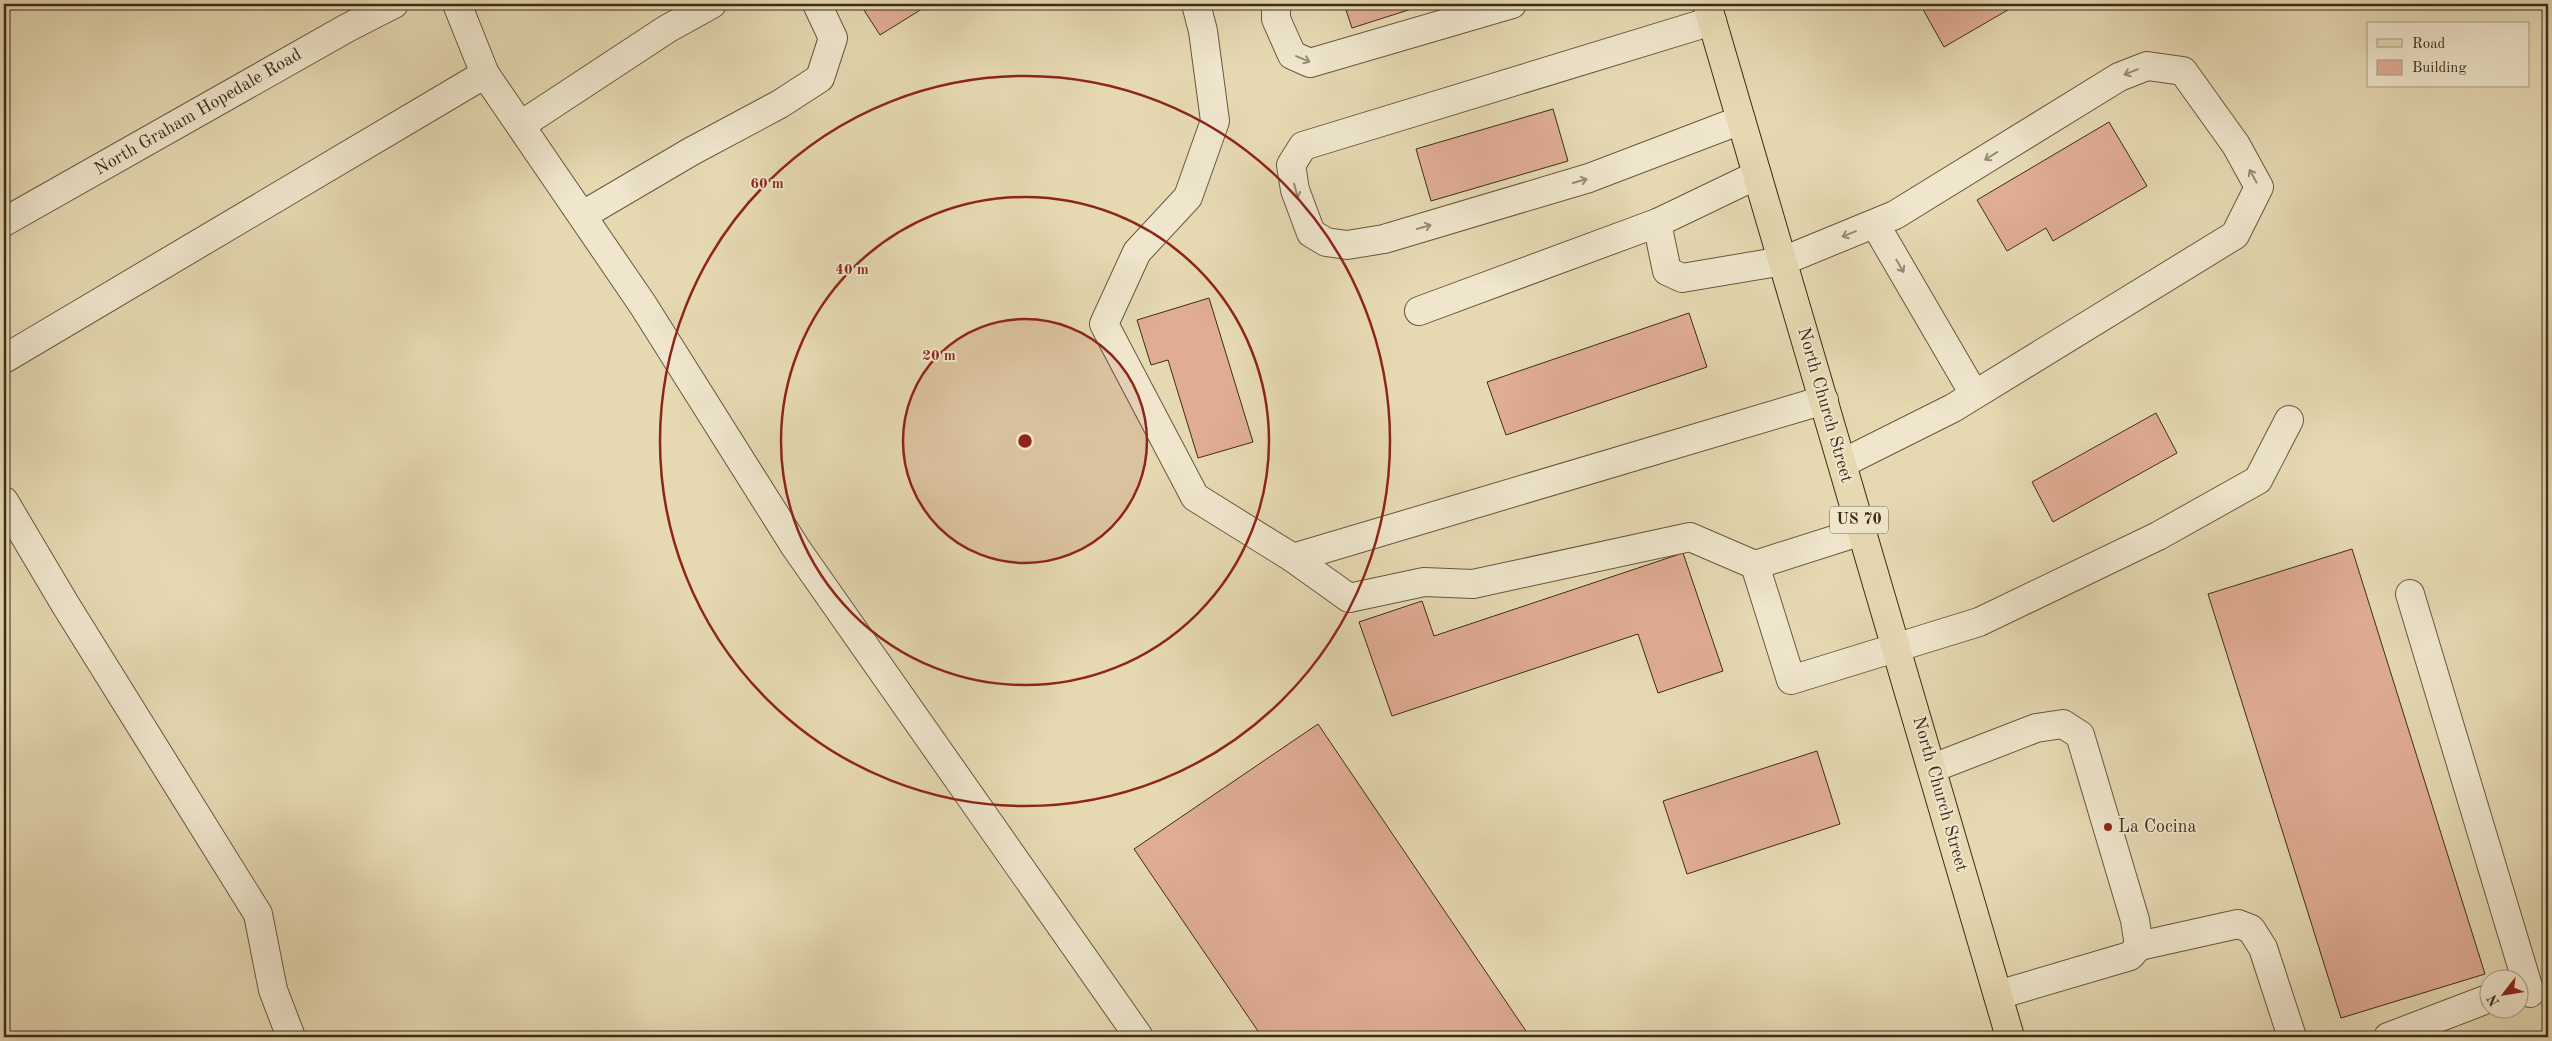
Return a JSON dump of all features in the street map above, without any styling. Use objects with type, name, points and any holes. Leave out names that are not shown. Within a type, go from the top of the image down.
[{"type":"main road","name":"North Church Street","points":[[1709,12],[1933,768],[2010,1037]]},
{"type":"street","name":"North Graham Hopedale Road","points":[[4,222],[347,28],[394,4]]},
{"type":"street","points":[[457,4],[485,74],[583,215],[796,548],[1139,1037]]},
{"type":"street","points":[[521,125],[667,30],[712,4]]},
{"type":"street","points":[[583,215],[692,151],[780,104],[820,78],[833,38],[817,4]]},
{"type":"street","points":[[1196,4],[1203,31],[1214,121],[1188,197],[1137,252],[1104,324],[1194,497],[1293,558],[1349,598],[1424,582],[1473,584],[1690,537],[1754,565],[1862,531]]},
{"type":"street","points":[[1276,4],[1276,20],[1292,55],[1310,63],[1512,4]]},
{"type":"street","points":[[1709,12],[1303,146],[1291,165],[1295,190],[1311,232],[1326,242],[1348,245],[1384,238],[1589,178],[1741,120]]},
{"type":"street","points":[[1657,224],[1667,271],[1682,278],[1783,261],[1895,216],[2120,77],[2147,66],[2183,71],[2236,145],[2258,186],[2235,235],[1953,408],[1842,463]]},
{"type":"street","points":[[4,359],[485,74]]},
{"type":"street","points":[[1420,312],[1657,224],[1758,175]]},
{"type":"street","points":[[1875,224],[1974,394]]},
{"type":"street","points":[[1293,558],[1824,400]]},
{"type":"street","points":[[1754,565],[1791,680],[1979,622],[2158,536],[2258,480],[2289,420]]},
{"type":"street","points":[[4,501],[65,604],[258,914],[273,990],[291,1037]]},
{"type":"street","points":[[2410,594],[2533,997]]},
{"type":"street","points":[[1933,768],[2036,728],[2063,724],[2080,735],[2135,920],[2139,946]]},
{"type":"street","points":[[1998,995],[2130,956],[2139,946],[2238,924],[2251,929],[2263,948],[2292,1037]]},
{"type":"street","points":[[2388,1037],[2480,1002]]},
{"type":"building","points":[[860,4],[930,4],[880,35]]},
{"type":"building","points":[[1344,4],[1427,4],[1352,28]]},
{"type":"building","points":[[1920,4],[2018,4],[1944,47]]},
{"type":"building","points":[[1553,109],[1568,161],[1431,201],[1416,149]]},
{"type":"building","points":[[2109,122],[2147,186],[2053,241],[2046,228],[2007,251],[1977,200]]},
{"type":"building","points":[[1209,298],[1253,442],[1198,458],[1168,360],[1151,365],[1137,320]]},
{"type":"building","points":[[1689,313],[1707,367],[1506,435],[1487,382]]},
{"type":"building","points":[[2156,413],[2177,453],[2053,522],[2032,482]]},
{"type":"building","points":[[2352,549],[2483,968],[2480,968],[2480,976],[2341,1018],[2208,594]]},
{"type":"building","points":[[1683,553],[1723,671],[1658,693],[1638,634],[1392,716],[1359,622],[1422,601],[1434,636]]},
{"type":"building","points":[[1318,724],[1530,1037],[1262,1037],[1134,849]]},
{"type":"building","points":[[1817,751],[1840,824],[1687,874],[1663,801]]},
{"type":"place","name":"La Cocina","points":[[2108,827]]}]
